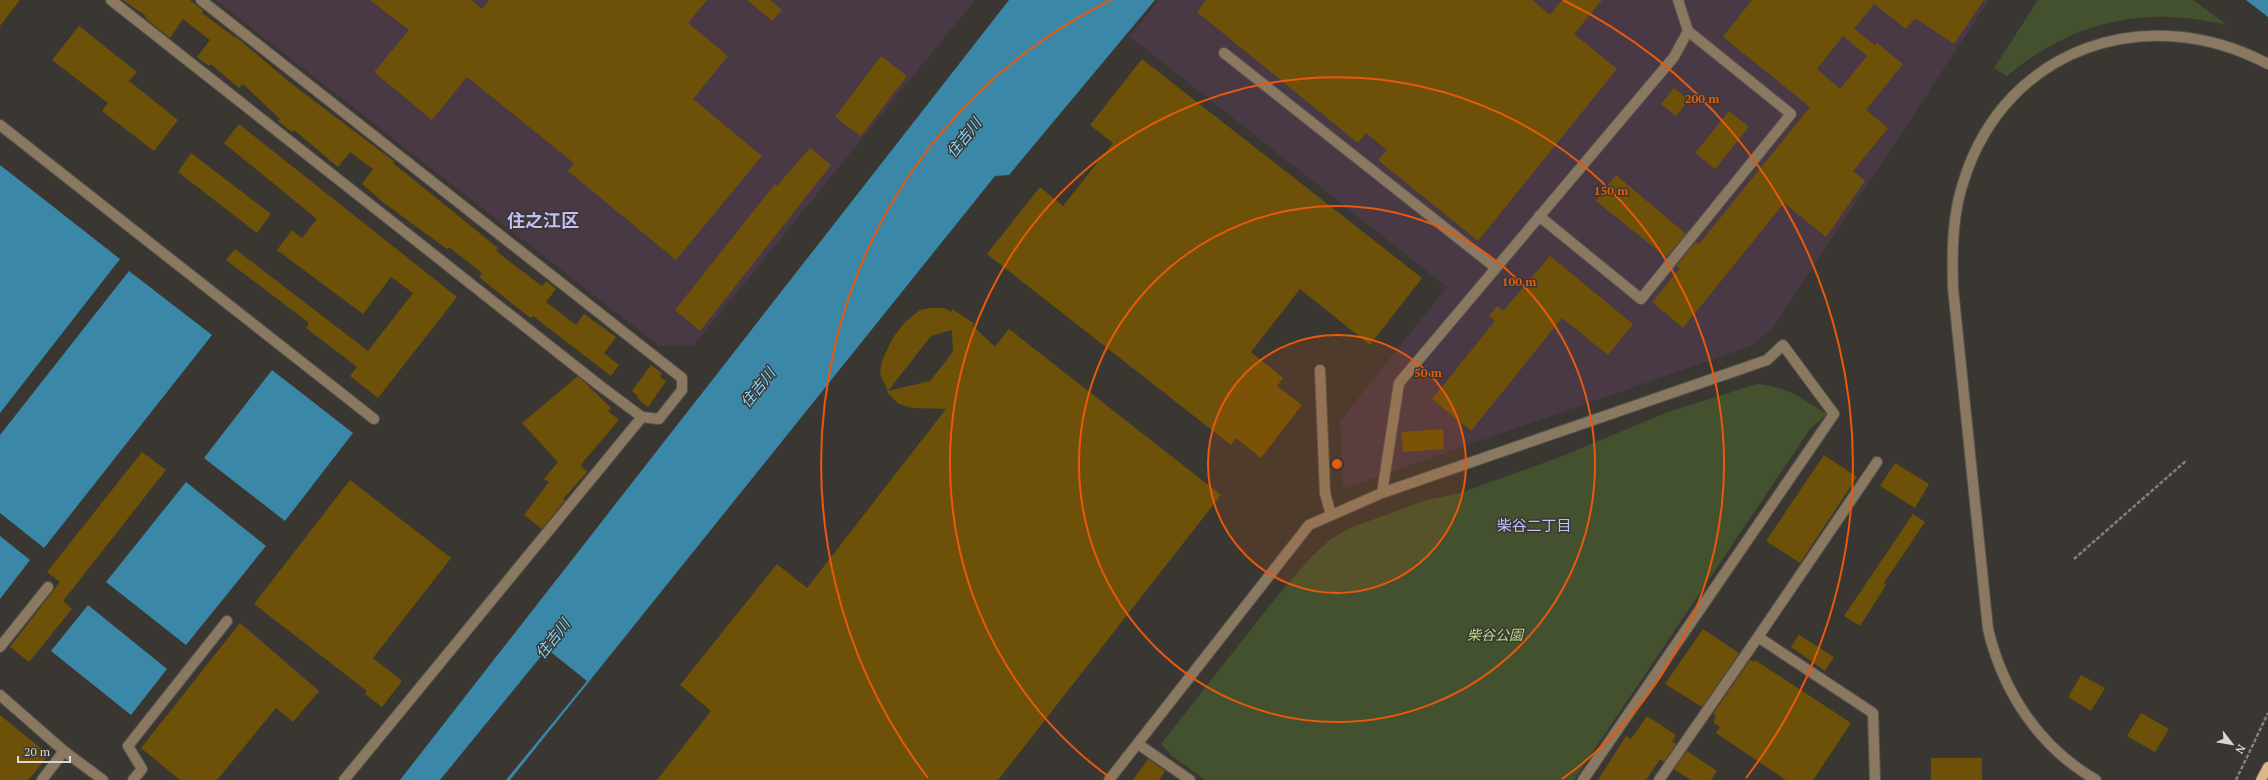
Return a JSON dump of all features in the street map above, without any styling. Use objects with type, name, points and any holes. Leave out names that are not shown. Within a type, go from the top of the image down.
[{"type":"street","points":[[111,0],[642,417],[660,419],[682,390],[682,378],[201,0]]},
{"type":"street","points":[[1539,216],[1641,299],[1791,114],[1688,30],[1678,0]]},
{"type":"street","points":[[1382,493],[1399,383],[1674,57],[1688,30]]},
{"type":"street","points":[[2096,780],[2066,759],[2034,726],[2008,687],[1992,644],[1985,613],[1953,288],[1954,224],[1963,181],[1972,157],[1985,132],[2001,110],[2020,90],[2044,70],[2066,57],[2098,44],[2139,35],[2160,35],[2204,40],[2243,52],[2268,64]]},
{"type":"street","points":[[1224,53],[1496,268]]},
{"type":"street","points":[[0,126],[374,418]]},
{"type":"street","points":[[1109,780],[1309,525],[1382,493],[1767,360],[1783,345],[1834,414],[1582,780]]},
{"type":"street","points":[[1320,370],[1325,493],[1331,515]]},
{"type":"street","points":[[344,780],[642,417]]},
{"type":"street","points":[[1659,780],[1877,462]]},
{"type":"street","points":[[0,647],[48,587]]},
{"type":"street","points":[[133,780],[142,769],[128,746],[228,621]]},
{"type":"street","points":[[1758,637],[1873,713],[1875,780]]},
{"type":"street","points":[[0,696],[64,751],[103,780]]},
{"type":"street","points":[[1138,744],[1190,780]]},
{"type":"street","points":[[42,780],[64,751]]},
{"type":"path","points":[[2074,559],[2187,460]]},
{"type":"path","points":[[2236,780],[2268,713]]},
{"type":"shaded area","points":[[216,0],[975,0],[693,346],[659,346]]},
{"type":"shaded area","points":[[1159,0],[1989,0],[1772,329],[1751,346],[1343,489],[1340,421],[1447,287],[1129,36]]},
{"type":"green space","points":[[2038,0],[2193,0],[2227,25],[2196,19],[2167,17],[2138,18],[2111,22],[2084,30],[2058,42],[2032,57],[2007,76],[1994,68]]},
{"type":"green space","name":"柴谷公園","points":[[1757,384],[1768,385],[1794,394],[1827,414],[1810,429],[1574,780],[1205,780],[1171,755],[1161,744],[1274,600],[1312,556],[1331,539],[1350,528],[1426,500],[1457,494],[1560,457],[1668,412]]},
{"type":"water","name":"住吉川","points":[[1009,0],[1155,0],[1009,175],[995,176],[510,780],[400,780]]},
{"type":"water","points":[[2246,0],[2268,0],[2268,17]]},
{"type":"water","points":[[0,165],[120,259],[0,413]]},
{"type":"water","points":[[129,271],[212,335],[44,548],[0,513],[0,435]]},
{"type":"water","points":[[272,370],[353,433],[285,521],[204,458]]},
{"type":"water","points":[[186,482],[266,546],[186,645],[106,582]]},
{"type":"water","points":[[0,536],[30,560],[0,599]]},
{"type":"water","points":[[88,605],[167,669],[131,715],[51,651]]},
{"type":"pier","points":[[547,649],[587,681],[506,780],[440,780]]},
{"type":"building","points":[[0,0],[20,0],[0,26]]},
{"type":"building","points":[[123,0],[190,0],[203,10],[202,13],[234,37],[235,36],[293,85],[395,162],[393,163],[498,248],[496,250],[506,259],[542,286],[546,281],[556,289],[546,302],[576,325],[584,314],[616,337],[604,353],[619,365],[611,376],[533,316],[531,318],[519,309],[479,277],[482,273],[449,247],[447,249],[384,203],[362,184],[373,169],[350,152],[338,167],[294,130],[292,132],[278,121],[280,119],[243,84],[239,88],[211,64],[209,66],[197,57],[210,40],[183,19],[170,38],[145,18],[146,16]]},
{"type":"building","points":[[370,0],[471,0],[482,9],[489,0],[707,0],[688,23],[728,56],[693,99],[762,156],[676,260],[568,171],[574,163],[467,77],[432,120],[374,72],[409,30]]},
{"type":"building","points":[[747,0],[770,0],[782,10],[772,21]]},
{"type":"building","points":[[1206,0],[1532,0],[1550,15],[1562,0],[1602,0],[1574,34],[1617,69],[1478,241],[1378,160],[1387,150],[1366,133],[1358,143],[1197,12]]},
{"type":"building","points":[[1752,0],[1984,0],[1954,44],[1915,18],[1906,29],[1874,4],[1854,29],[1875,45],[1877,43],[1903,64],[1866,110],[1888,128],[1853,171],[1865,181],[1826,237],[1784,203],[1683,328],[1652,302],[1680,268],[1676,266],[1696,242],[1699,244],[1810,107],[1723,37]],"holes":[[[1843,36],[1867,56],[1840,89],[1817,69]]]},
{"type":"building","points":[[79,26],[137,72],[129,81],[178,120],[154,151],[102,111],[108,103],[52,60]]},
{"type":"building","points":[[881,56],[907,76],[861,136],[835,117]]},
{"type":"building","points":[[1142,59],[1422,278],[1370,345],[1300,289],[1251,352],[1283,378],[1277,386],[1302,405],[1261,458],[1236,438],[1231,445],[987,254],[1040,187],[1063,206],[1113,143],[1090,125]]},
{"type":"building","points":[[1674,88],[1689,100],[1676,116],[1661,104]]},
{"type":"building","points":[[1729,111],[1749,127],[1715,169],[1695,153]]},
{"type":"building","points":[[239,124],[457,297],[378,398],[350,376],[357,367],[306,328],[309,323],[226,260],[235,249],[368,351],[413,293],[391,277],[363,314],[277,250],[292,230],[302,238],[317,219],[224,143]]},
{"type":"building","points":[[810,148],[831,165],[700,331],[675,310],[775,184],[777,186]]},
{"type":"building","points":[[191,153],[271,214],[257,233],[178,172]]},
{"type":"building","points":[[1616,175],[1686,234],[1666,257],[1596,201]]},
{"type":"building","points":[[1550,256],[1633,324],[1608,355],[1562,318],[1471,431],[1432,399],[1495,321],[1489,316],[1497,306],[1503,311]]},
{"type":"building","points":[[944,308],[952,312],[952,309],[975,324],[972,325],[995,347],[1009,329],[1221,495],[998,780],[657,780],[711,711],[680,685],[777,564],[807,588],[946,409],[913,408],[899,404],[886,391],[888,391],[880,374],[882,361],[894,336],[906,321],[920,310]],"holes":[[[952,330],[953,352],[930,381],[888,391],[931,336]]]},
{"type":"building","points":[[651,365],[662,373],[660,377],[666,381],[648,407],[637,398],[638,396],[632,391]]},
{"type":"building","points":[[578,376],[611,408],[608,411],[619,420],[583,462],[581,466],[587,472],[563,499],[565,500],[542,529],[524,515],[549,482],[544,479],[558,462],[522,423]]},
{"type":"building","points":[[1443,429],[1444,449],[1403,452],[1401,432]]},
{"type":"building","points":[[142,452],[166,470],[63,601],[72,609],[29,662],[10,647],[60,582],[47,572]]},
{"type":"building","points":[[1824,455],[1857,477],[1800,563],[1766,541]]},
{"type":"building","points":[[1895,463],[1929,484],[1915,508],[1880,486]]},
{"type":"building","points":[[350,480],[451,558],[373,658],[402,681],[382,707],[365,694],[367,691],[254,604]]},
{"type":"building","points":[[1913,514],[1925,522],[1884,583],[1886,585],[1860,626],[1844,616]]},
{"type":"building","points":[[240,623],[319,691],[293,722],[276,708],[217,780],[180,780],[141,748]]},
{"type":"building","points":[[1703,629],[1739,653],[1702,707],[1665,684]]},
{"type":"building","points":[[1799,635],[1834,657],[1825,671],[1791,647]]},
{"type":"building","points":[[1750,660],[1754,662],[1755,660],[1851,723],[1813,780],[1786,780],[1716,733],[1720,727],[1713,722],[1716,716],[1713,714]]},
{"type":"building","points":[[2081,675],[2105,688],[2091,711],[2068,697]]},
{"type":"building","points":[[2141,713],[2169,729],[2155,752],[2127,736]]},
{"type":"building","points":[[0,715],[49,755],[28,780],[0,780]]},
{"type":"building","points":[[1647,716],[1676,735],[1672,742],[1676,744],[1664,762],[1660,759],[1646,780],[1598,780],[1626,736],[1631,739]]},
{"type":"building","points":[[1687,751],[1717,771],[1711,780],[1691,780],[1674,769]]},
{"type":"building","points":[[1931,758],[1982,758],[1982,780],[1931,780]]},
{"type":"building","points":[[1148,759],[1165,771],[1159,780],[1133,780]]},
{"type":"district","name":"住之江区","points":[[543,221]]},
{"type":"district","name":"柴谷二丁目","points":[[1534,526]]}]
